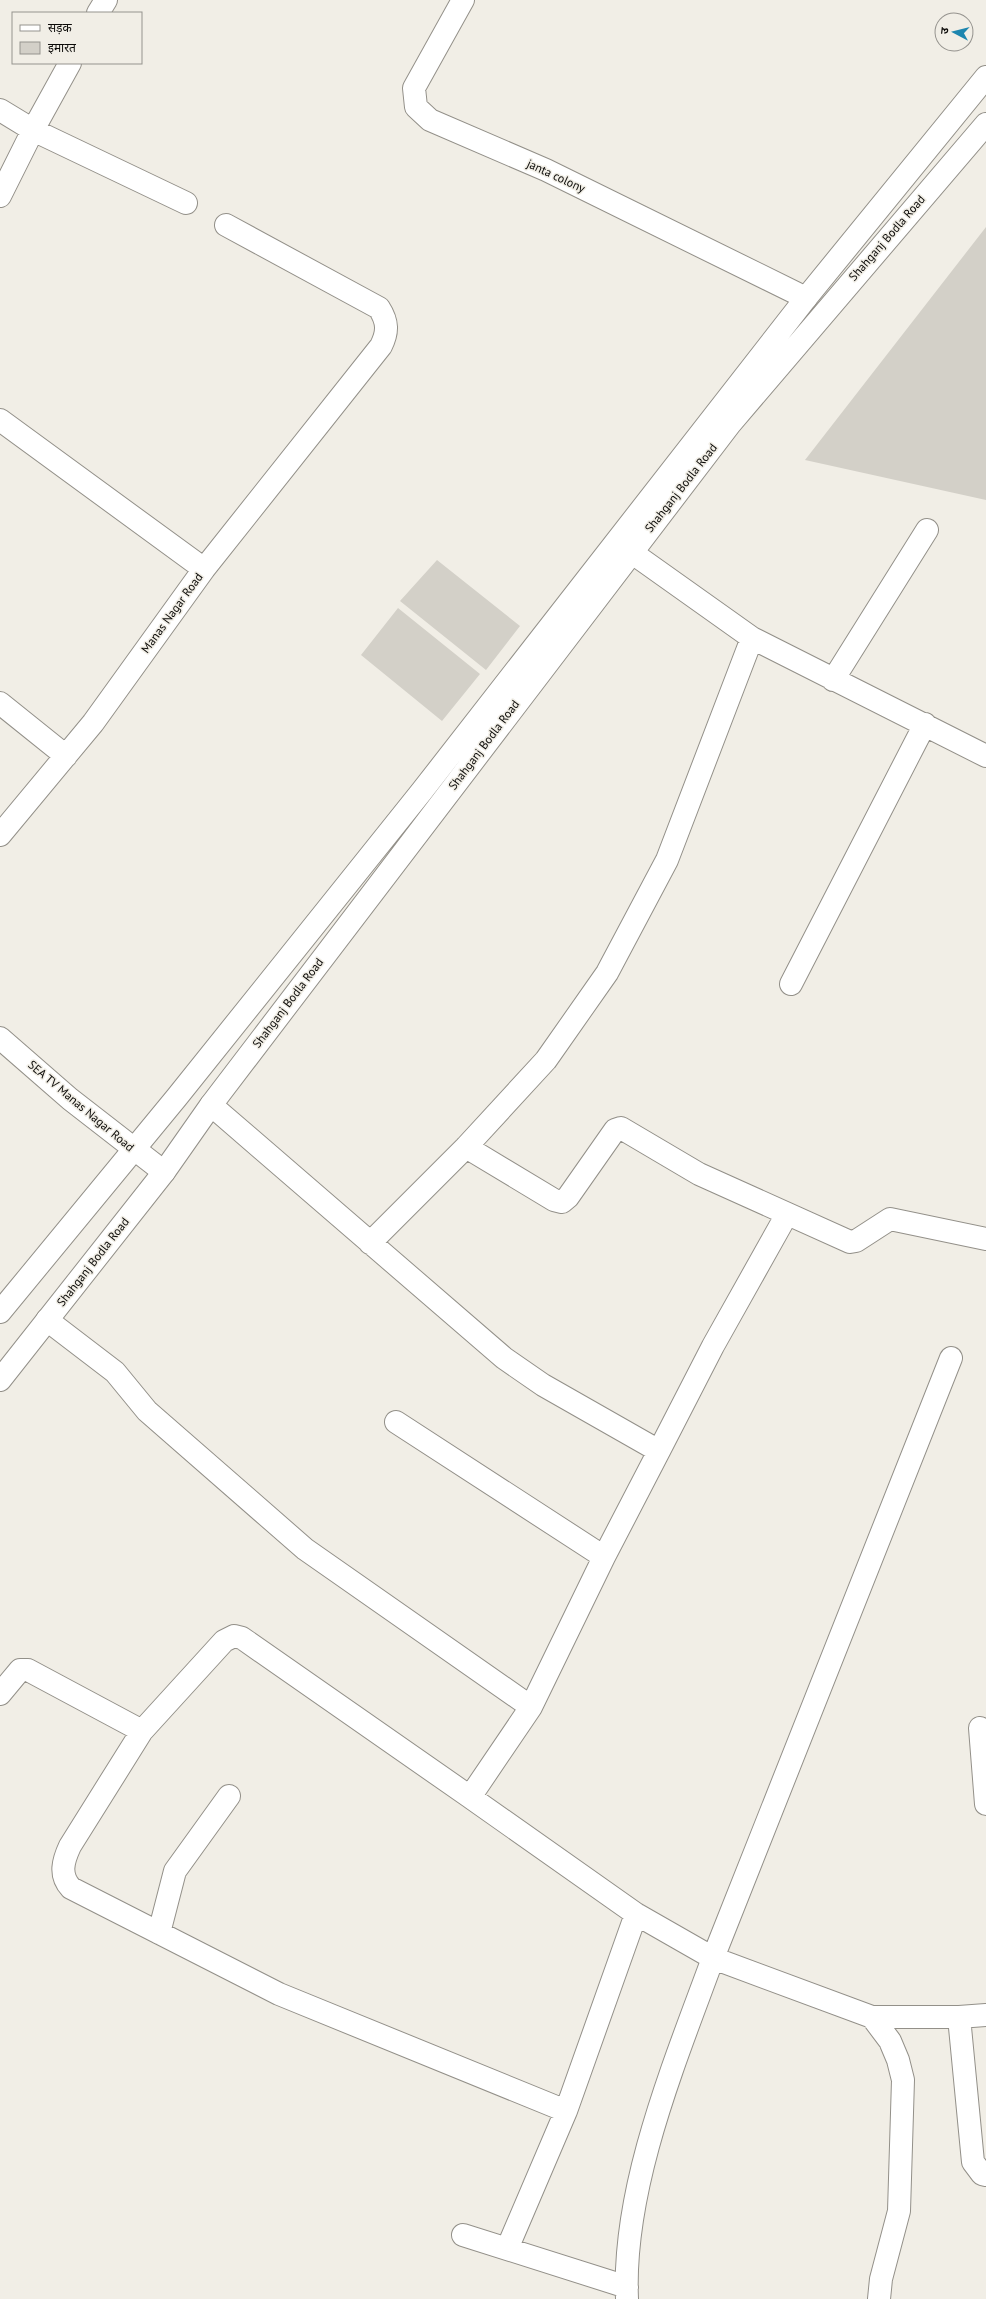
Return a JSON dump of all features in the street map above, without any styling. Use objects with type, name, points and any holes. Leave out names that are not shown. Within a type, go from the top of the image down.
[{"type":"street","points":[[99,12],[106,0]]},
{"type":"street","name":"janta colony","points":[[463,0],[414,88],[416,107],[430,120],[546,170],[806,298]]},
{"type":"street","points":[[0,196],[33,130],[69,64]]},
{"type":"street","points":[[0,1312],[134,1150],[422,791],[806,298],[986,77]]},
{"type":"street","points":[[0,110],[33,130],[186,203]]},
{"type":"street","name":"Shahganj Bodla Road","points":[[0,1380],[164,1172],[211,1105],[730,424],[986,124]]},
{"type":"street","points":[[204,569],[381,346],[387,334],[384,316],[379,308],[226,225]]},
{"type":"street","name":"Manas Nagar Road","points":[[0,421],[204,569],[93,723],[0,835]]},
{"type":"street","points":[[833,680],[927,530]]},
{"type":"street","points":[[631,552],[752,638],[986,756]]},
{"type":"street","points":[[370,1243],[466,1147],[546,1060],[607,974],[667,860],[752,638]]},
{"type":"street","points":[[0,703],[66,756]]},
{"type":"street","points":[[791,984],[925,724]]},
{"type":"street","name":"SEA TV Manas Nagar Road","points":[[0,1038],[134,1150],[164,1172]]},
{"type":"street","points":[[211,1105],[504,1358],[543,1385],[659,1451]]},
{"type":"street","points":[[466,1147],[554,1200],[562,1202],[568,1197],[615,1130],[621,1128],[699,1174],[850,1242],[856,1241],[890,1219],[986,1238]]},
{"type":"street","points":[[470,1797],[532,1707],[604,1557],[713,1346],[787,1214]]},
{"type":"street","points":[[47,1320],[114,1372],[147,1411],[305,1549],[532,1707]]},
{"type":"street","points":[[463,2234],[627,2293],[634,2210],[654,2122],[713,1958],[951,1358]]},
{"type":"street","points":[[396,1422],[604,1557]]},
{"type":"street","points":[[566,2111],[279,1994],[71,1888],[65,1881],[63,1871],[65,1857],[70,1846],[142,1731],[224,1641],[234,1636],[242,1638],[636,1914],[713,1958],[872,2017],[959,2018],[986,2015]]},
{"type":"street","points":[[0,1694],[20,1670],[28,1670],[142,1731]]},
{"type":"street","points":[[980,1728],[986,1804]]},
{"type":"street","points":[[159,1933],[175,1871],[229,1796]]},
{"type":"street","points":[[507,2249],[566,2111],[636,1914]]},
{"type":"street","points":[[872,2017],[890,2041],[898,2060],[903,2080],[904,2097],[900,2211],[881,2279],[879,2299]]},
{"type":"street","points":[[959,2018],[973,2162],[982,2174],[986,2175]]},
{"type":"building","points":[[986,227],[986,500],[805,460]]},
{"type":"building","points":[[437,560],[520,626],[486,670],[400,601]]},
{"type":"building","points":[[398,608],[480,674],[442,721],[361,655]]}]
